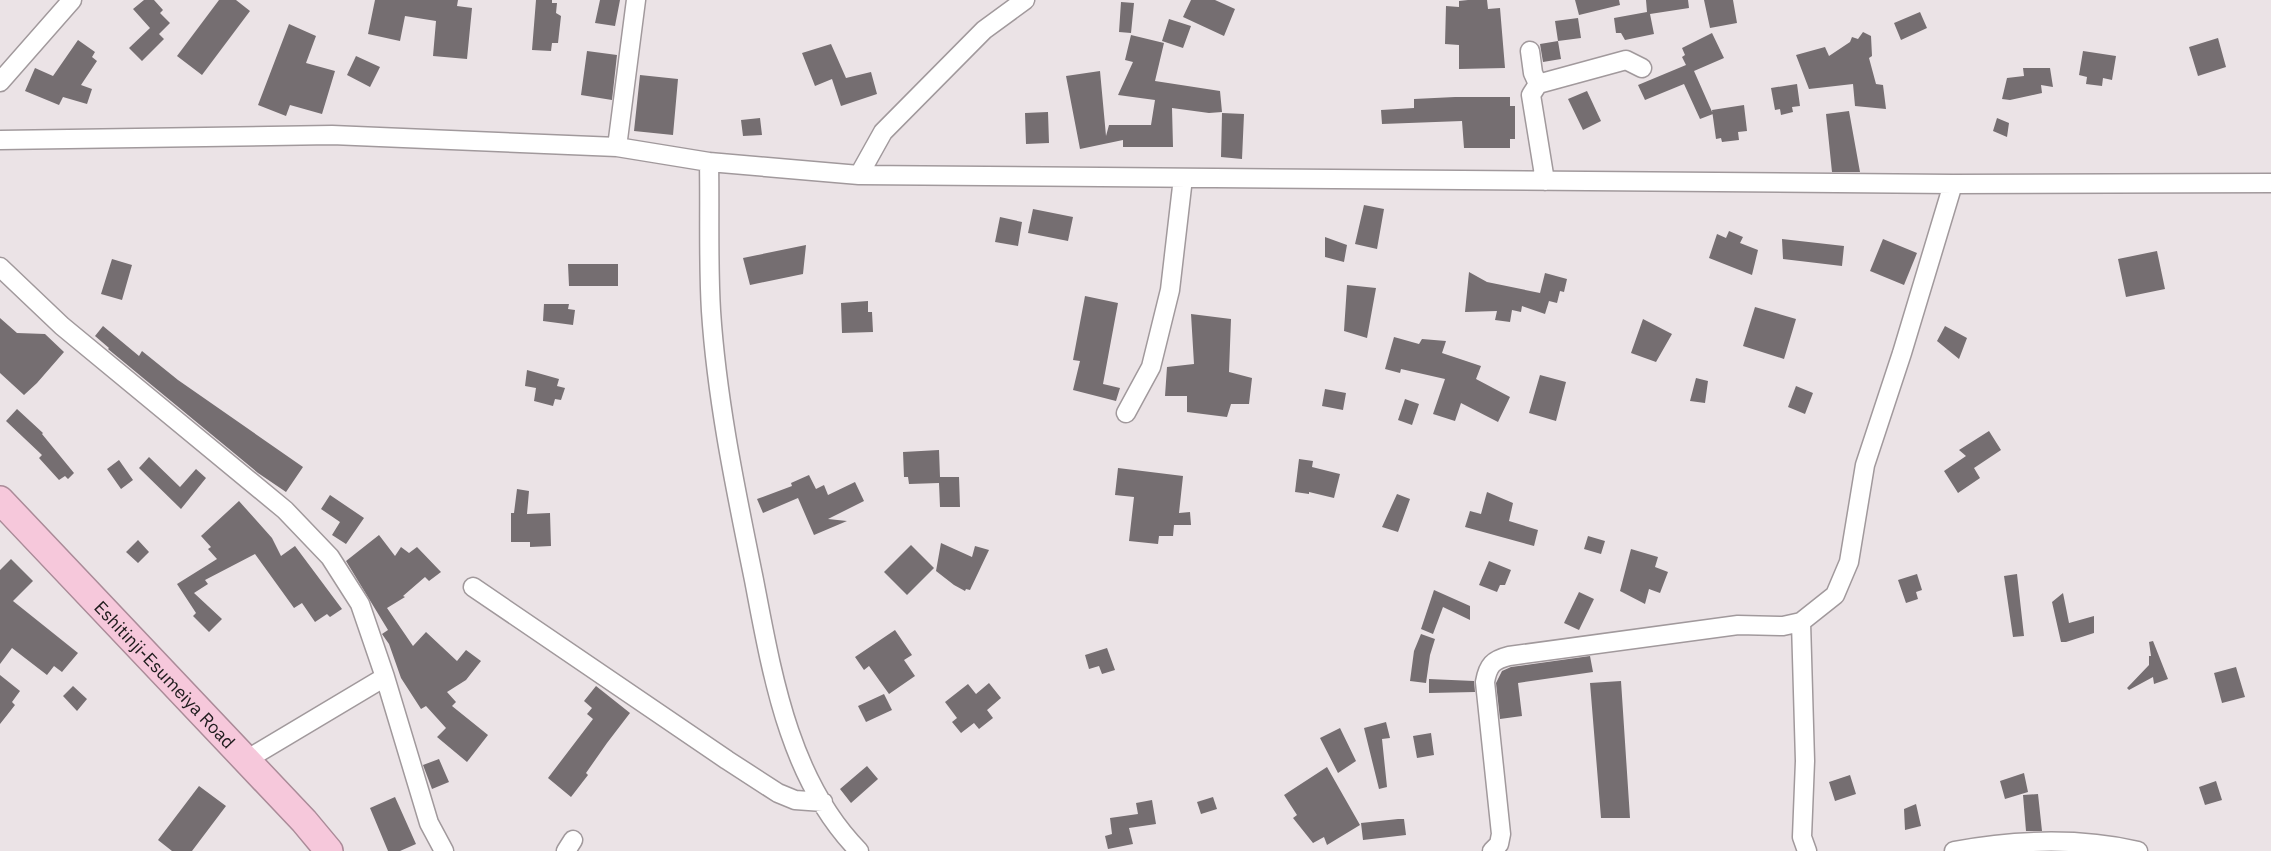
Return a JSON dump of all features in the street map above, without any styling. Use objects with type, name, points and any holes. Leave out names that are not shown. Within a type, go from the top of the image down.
[{"type":"highway","name":"Eshitinji-Esumeiya Road","points":[[0,500],[304,821],[329,851]]},
{"type":"street","points":[[0,82],[72,0]]},
{"type":"street","points":[[617,147],[636,0]]},
{"type":"street","points":[[859,175],[883,132],[984,30],[1025,0]]},
{"type":"street","points":[[1530,51],[1533,73],[1538,84]]},
{"type":"street","points":[[1545,181],[1532,94],[1538,84],[1626,60],[1642,68]]},
{"type":"street","points":[[0,140],[332,135],[617,147],[709,162],[859,175],[1953,184],[2271,183]]},
{"type":"street","points":[[709,162],[711,311],[724,429],[774,681],[802,765],[839,831],[859,851]]},
{"type":"street","points":[[1126,413],[1151,367],[1162,323],[1170,290],[1183,178]]},
{"type":"street","points":[[1492,851],[1499,844],[1501,834],[1485,682],[1488,667],[1495,660],[1509,656],[1738,625],[1783,626],[1801,622],[1835,595],[1849,562],[1865,465],[1902,353],[1953,184]]},
{"type":"street","points":[[0,267],[62,326],[285,510],[330,557],[360,604],[385,677],[429,823],[444,851]]},
{"type":"street","points":[[473,587],[778,793],[795,800],[823,802]]},
{"type":"street","points":[[1801,622],[1805,761],[1802,837],[1807,851]]},
{"type":"street","points":[[246,760],[385,677]]},
{"type":"street","points":[[1953,851],[2043,841],[2109,844],[2138,851]]},
{"type":"building","points":[[144,0],[154,0],[163,10],[160,13],[170,23],[159,34],[164,39],[142,61],[129,48],[150,28],[133,9]]},
{"type":"building","points":[[219,0],[236,0],[250,11],[202,75],[177,56]]},
{"type":"building","points":[[375,0],[458,0],[457,6],[472,8],[467,59],[433,56],[436,21],[405,16],[400,41],[368,34]]},
{"type":"building","points":[[536,0],[552,0],[552,3],[557,3],[556,13],[561,16],[558,43],[552,43],[551,51],[532,50]]},
{"type":"building","points":[[600,0],[620,0],[615,26],[595,23]]},
{"type":"building","points":[[1191,0],[1215,0],[1235,9],[1224,36],[1183,17]]},
{"type":"building","points":[[1487,0],[1488,9],[1500,8],[1505,68],[1459,69],[1459,45],[1445,44],[1446,6],[1459,7],[1459,1]]},
{"type":"building","points":[[1575,0],[1619,0],[1620,5],[1579,15]]},
{"type":"building","points":[[1646,0],[1688,0],[1689,8],[1650,14],[1654,34],[1625,40],[1621,33],[1616,33],[1614,18],[1647,12]]},
{"type":"building","points":[[1704,0],[1733,0],[1737,23],[1710,28]]},
{"type":"building","points":[[1121,2],[1134,3],[1131,33],[1119,32]]},
{"type":"building","points":[[1920,12],[1927,28],[1901,40],[1894,23]]},
{"type":"building","points":[[1578,18],[1581,38],[1558,41],[1555,21]]},
{"type":"building","points":[[1169,19],[1191,26],[1183,48],[1162,41]]},
{"type":"building","points":[[289,24],[316,36],[306,63],[335,71],[322,114],[290,105],[286,116],[258,105]]},
{"type":"building","points":[[1863,32],[1871,36],[1872,56],[1869,58],[1876,84],[1883,85],[1886,109],[1855,106],[1853,84],[1809,89],[1796,55],[1825,47],[1829,56],[1850,42],[1852,37],[1858,39]]},
{"type":"building","points":[[1712,33],[1724,58],[1694,71],[1713,114],[1700,119],[1684,84],[1645,100],[1638,85],[1686,65],[1682,57],[1685,55],[1682,48]]},
{"type":"building","points":[[1131,35],[1164,43],[1155,81],[1220,91],[1222,112],[1209,113],[1172,108],[1173,147],[1123,147],[1123,140],[1080,149],[1066,76],[1100,71],[1106,136],[1109,125],[1151,125],[1155,100],[1118,95],[1133,62],[1125,60]]},
{"type":"building","points":[[2218,38],[2226,67],[2198,76],[2189,47]]},
{"type":"building","points":[[78,40],[95,52],[92,57],[97,61],[81,85],[92,89],[87,104],[63,97],[59,105],[25,91],[35,68],[53,76]]},
{"type":"building","points":[[1558,41],[1561,59],[1543,62],[1540,44]]},
{"type":"building","points":[[831,44],[846,78],[871,72],[877,94],[841,106],[832,79],[815,86],[802,53]]},
{"type":"building","points":[[587,51],[617,55],[612,100],[581,95]]},
{"type":"building","points":[[2083,51],[2116,56],[2112,80],[2103,78],[2102,86],[2086,84],[2087,77],[2079,75]]},
{"type":"building","points":[[356,56],[380,67],[370,87],[347,75]]},
{"type":"building","points":[[2023,68],[2050,68],[2053,87],[2041,85],[2042,93],[2010,100],[2002,99],[2007,78],[2024,76]]},
{"type":"building","points":[[640,75],[678,79],[673,135],[634,131]]},
{"type":"building","points":[[1797,84],[1800,106],[1792,107],[1793,112],[1781,115],[1780,109],[1775,110],[1771,88]]},
{"type":"building","points":[[1587,91],[1601,121],[1583,130],[1568,99]]},
{"type":"building","points":[[1510,97],[1510,106],[1515,106],[1515,139],[1510,139],[1510,148],[1464,148],[1462,121],[1382,124],[1381,110],[1414,108],[1414,99]]},
{"type":"building","points":[[1744,105],[1747,131],[1738,132],[1739,140],[1722,142],[1721,138],[1716,139],[1712,110]]},
{"type":"building","points":[[1849,111],[1860,172],[1832,172],[1826,114]]},
{"type":"building","points":[[1048,112],[1049,143],[1026,144],[1025,113]]},
{"type":"building","points":[[1222,113],[1244,114],[1242,159],[1221,157]]},
{"type":"building","points":[[760,118],[762,135],[743,136],[741,120]]},
{"type":"building","points":[[1997,118],[2009,123],[2007,137],[1993,131]]},
{"type":"building","points":[[1364,205],[1384,209],[1377,249],[1355,244]]},
{"type":"building","points":[[1033,209],[1073,217],[1068,241],[1028,233]]},
{"type":"building","points":[[1000,217],[1022,222],[1018,246],[995,242]]},
{"type":"building","points":[[1729,231],[1743,237],[1740,243],[1758,250],[1752,275],[1709,258],[1717,234],[1726,238]]},
{"type":"building","points":[[1325,237],[1347,245],[1344,262],[1325,257]]},
{"type":"building","points":[[1782,239],[1844,246],[1842,266],[1783,259]]},
{"type":"building","points":[[1883,239],[1917,253],[1904,285],[1870,271]]},
{"type":"building","points":[[806,245],[803,274],[750,285],[743,258]]},
{"type":"building","points":[[2157,251],[2165,289],[2126,297],[2118,259]]},
{"type":"building","points":[[112,259],[132,265],[122,300],[101,294]]},
{"type":"building","points":[[568,264],[618,264],[618,286],[569,286]]},
{"type":"building","points":[[1469,272],[1487,282],[1540,293],[1545,273],[1567,279],[1564,292],[1560,291],[1557,303],[1549,301],[1545,314],[1522,306],[1521,312],[1512,310],[1510,322],[1495,320],[1497,311],[1465,312]]},
{"type":"building","points":[[1347,285],[1376,288],[1367,338],[1344,331]]},
{"type":"building","points":[[1085,296],[1118,303],[1103,384],[1120,388],[1116,401],[1073,390],[1080,361],[1073,360]]},
{"type":"building","points":[[868,301],[868,312],[872,312],[873,332],[842,333],[841,303]]},
{"type":"building","points":[[544,304],[569,304],[568,309],[575,310],[573,325],[543,321]]},
{"type":"building","points":[[1755,307],[1796,319],[1784,359],[1743,346]]},
{"type":"building","points":[[1191,314],[1231,319],[1229,372],[1252,378],[1249,404],[1231,404],[1227,417],[1187,412],[1187,396],[1165,396],[1167,367],[1194,364]]},
{"type":"building","points":[[0,318],[17,333],[45,334],[64,352],[24,395],[0,373]]},
{"type":"building","points":[[1643,319],[1672,334],[1656,362],[1631,353]]},
{"type":"building","points":[[103,326],[139,356],[142,351],[178,380],[303,467],[286,492],[258,473],[108,349],[95,336]]},
{"type":"building","points":[[1945,326],[1967,338],[1959,359],[1937,341]]},
{"type":"building","points":[[1394,337],[1419,344],[1422,339],[1446,341],[1442,353],[1481,366],[1476,379],[1510,397],[1498,422],[1461,403],[1455,421],[1433,414],[1445,379],[1401,369],[1400,373],[1385,369]]},
{"type":"building","points":[[527,370],[559,379],[557,386],[565,388],[561,400],[555,399],[553,406],[534,401],[536,388],[525,386]]},
{"type":"building","points":[[1540,375],[1566,382],[1556,421],[1529,413]]},
{"type":"building","points":[[1696,378],[1708,381],[1705,403],[1690,401]]},
{"type":"building","points":[[1796,386],[1813,393],[1805,414],[1788,407]]},
{"type":"building","points":[[1325,389],[1346,393],[1343,410],[1322,406]]},
{"type":"building","points":[[1405,399],[1419,404],[1412,425],[1398,420]]},
{"type":"building","points":[[17,409],[43,433],[74,473],[68,479],[65,476],[59,480],[39,458],[42,455],[6,421]]},
{"type":"building","points":[[1989,431],[2001,450],[1974,468],[1980,478],[1958,493],[1944,471],[1966,456],[1959,450]]},
{"type":"building","points":[[939,450],[940,477],[959,477],[960,507],[940,507],[939,483],[909,484],[908,477],[904,477],[903,452]]},
{"type":"building","points":[[149,457],[180,487],[196,469],[206,478],[181,509],[139,468]]},
{"type":"building","points":[[1299,459],[1313,461],[1312,467],[1340,474],[1334,498],[1309,492],[1309,494],[1295,492]]},
{"type":"building","points":[[119,460],[133,480],[121,489],[107,469]]},
{"type":"building","points":[[1118,468],[1183,476],[1179,513],[1190,512],[1191,525],[1174,525],[1173,536],[1159,536],[1158,544],[1129,541],[1134,497],[1115,495]]},
{"type":"building","points":[[809,475],[816,489],[824,485],[828,495],[855,482],[864,501],[828,519],[847,521],[814,535],[798,498],[763,513],[757,499],[792,486],[791,483]]},
{"type":"building","points":[[517,489],[529,491],[527,514],[550,513],[551,546],[530,547],[530,542],[511,542],[511,513],[514,513]]},
{"type":"building","points":[[1487,492],[1513,503],[1509,521],[1538,530],[1534,546],[1465,527],[1470,511],[1481,514]]},
{"type":"building","points":[[1397,494],[1410,499],[1398,532],[1382,527]]},
{"type":"building","points":[[330,495],[364,518],[346,544],[332,535],[340,522],[321,509]]},
{"type":"building","points":[[239,501],[272,538],[281,556],[295,546],[342,609],[330,617],[327,614],[315,622],[302,603],[294,608],[255,554],[205,580],[208,584],[194,593],[222,619],[209,632],[193,616],[196,613],[177,584],[217,559],[208,549],[211,547],[201,536]]},
{"type":"building","points":[[379,535],[395,556],[401,547],[409,553],[417,547],[441,572],[429,581],[425,577],[403,596],[405,597],[387,608],[413,646],[426,632],[457,661],[466,650],[481,661],[466,680],[447,692],[456,702],[452,706],[488,735],[467,762],[437,737],[446,728],[426,706],[421,709],[401,678],[389,644],[382,634],[388,630],[346,561]]},
{"type":"building","points":[[1588,536],[1605,541],[1601,554],[1584,549]]},
{"type":"building","points":[[138,540],[149,552],[138,563],[126,552]]},
{"type":"building","points":[[941,543],[972,557],[975,546],[989,550],[970,590],[965,591],[954,585],[936,571]]},
{"type":"building","points":[[911,545],[934,568],[907,595],[884,572]]},
{"type":"building","points":[[1631,549],[1658,557],[1655,567],[1668,572],[1660,593],[1649,589],[1645,604],[1620,591]]},
{"type":"building","points":[[11,559],[33,581],[13,601],[78,653],[62,672],[54,666],[47,675],[12,648],[0,664],[0,570]]},
{"type":"building","points":[[1489,561],[1511,570],[1505,585],[1500,585],[1497,592],[1479,585]]},
{"type":"building","points":[[1917,574],[1922,590],[1916,592],[1918,599],[1906,603],[1898,580]]},
{"type":"building","points":[[2017,574],[2024,636],[2013,637],[2004,576]]},
{"type":"building","points":[[1434,590],[1470,606],[1470,620],[1443,607],[1433,634],[1421,629]]},
{"type":"building","points":[[1579,592],[1594,599],[1579,630],[1564,623]]},
{"type":"building","points":[[2063,593],[2069,623],[2094,616],[2094,633],[2061,642],[2052,602]]},
{"type":"building","points":[[895,630],[912,655],[904,660],[915,676],[889,694],[869,666],[864,670],[855,657]]},
{"type":"building","points":[[1421,634],[1435,639],[1426,683],[1410,681],[1414,651]]},
{"type":"building","points":[[2153,641],[2168,679],[2154,684],[2153,677],[2129,690],[2127,688],[2149,665],[2149,656],[2151,656],[2149,642]]},
{"type":"building","points":[[1107,648],[1115,670],[1102,674],[1099,666],[1089,669],[1085,655]]},
{"type":"building","points":[[1590,656],[1593,672],[1518,683],[1522,716],[1500,719],[1496,683],[1502,671],[1511,667]]},
{"type":"building","points":[[2236,667],[2245,697],[2222,703],[2214,673]]},
{"type":"building","points":[[0,675],[20,691],[12,702],[15,705],[0,724]]},
{"type":"building","points":[[1429,679],[1474,681],[1475,692],[1429,693]]},
{"type":"building","points":[[1621,681],[1630,818],[1601,818],[1590,683]]},
{"type":"building","points":[[989,683],[1001,698],[987,710],[993,718],[979,729],[974,723],[961,733],[952,722],[957,718],[945,702],[968,684],[976,694]]},
{"type":"building","points":[[73,686],[87,699],[77,711],[63,696]]},
{"type":"building","points":[[596,686],[630,713],[571,797],[548,778],[593,719],[587,714],[592,708],[584,701]]},
{"type":"building","points":[[884,694],[892,710],[866,722],[858,706]]},
{"type":"building","points":[[1386,722],[1390,738],[1382,739],[1387,787],[1379,789],[1364,728]]},
{"type":"building","points":[[1340,728],[1356,761],[1338,773],[1320,738]]},
{"type":"building","points":[[1431,733],[1434,755],[1417,758],[1413,736]]},
{"type":"building","points":[[439,759],[449,782],[432,789],[423,765]]},
{"type":"building","points":[[867,766],[878,779],[851,803],[840,789]]},
{"type":"building","points":[[1327,767],[1360,825],[1327,845],[1324,837],[1313,843],[1293,818],[1297,815],[1284,795]]},
{"type":"building","points":[[2024,773],[2028,792],[2005,799],[2000,781]]},
{"type":"building","points":[[1850,775],[1856,794],[1835,801],[1829,782]]},
{"type":"building","points":[[2216,781],[2222,800],[2205,805],[2199,787]]},
{"type":"building","points":[[199,786],[226,806],[192,851],[172,851],[158,840]]},
{"type":"building","points":[[2038,794],[2042,831],[2026,831],[2023,795]]},
{"type":"building","points":[[395,797],[416,844],[400,851],[388,851],[370,808]]},
{"type":"building","points":[[1213,797],[1217,809],[1201,814],[1197,802]]},
{"type":"building","points":[[1152,800],[1156,824],[1129,828],[1133,844],[1108,849],[1105,836],[1112,834],[1110,818],[1138,814],[1136,803]]},
{"type":"building","points":[[1916,804],[1921,826],[1905,830],[1904,809]]},
{"type":"building","points":[[1404,819],[1406,835],[1363,840],[1361,823]]}]
